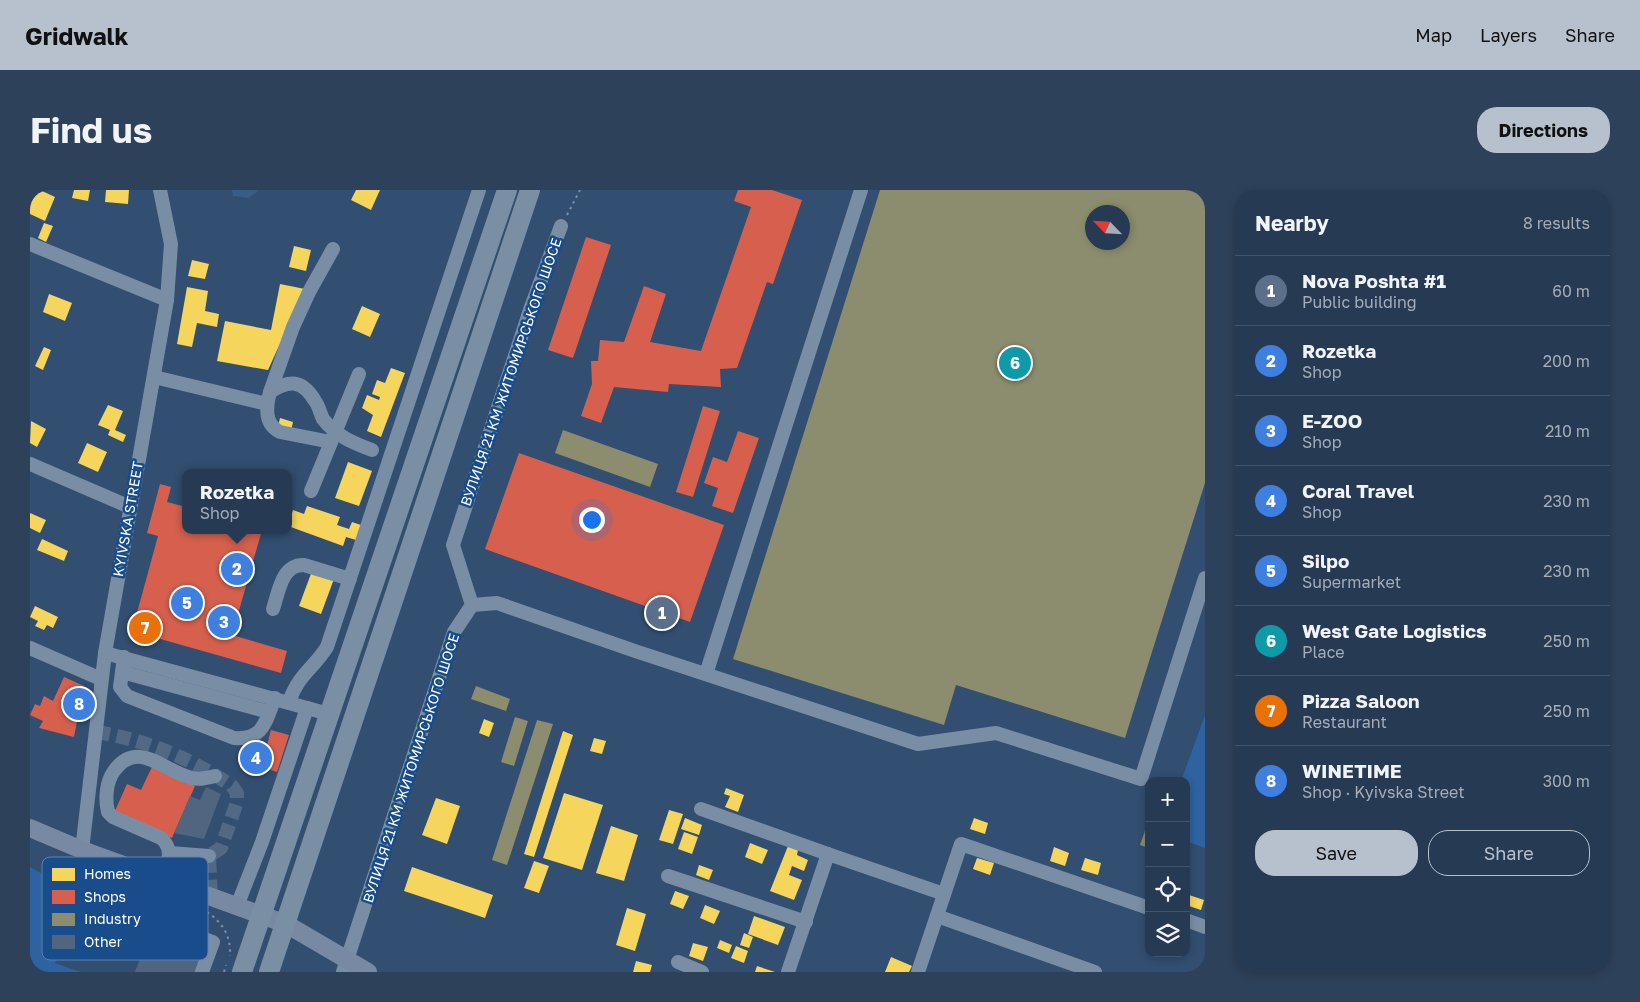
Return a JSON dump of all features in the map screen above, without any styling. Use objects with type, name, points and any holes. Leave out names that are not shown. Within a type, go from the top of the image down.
[{"type":"highway","points":[[242,972],[507,190]]},
{"type":"highway","points":[[269,972],[530,190]]},
{"type":"main road","points":[[30,828],[101,857]]},
{"type":"main road","points":[[208,895],[286,924],[345,966],[368,972]]},
{"type":"street","name":"KYIVSKA STREET","points":[[82,850],[105,652],[167,300],[171,244],[160,190]]},
{"type":"street","points":[[289,702],[295,685],[319,660],[327,647],[479,190]]},
{"type":"street","points":[[706,674],[860,190]]},
{"type":"street","name":"ВУЛИЦЯ 21 КМ ЖИТОМИРСЬКОГО ШОСЕ","points":[[345,966],[454,632],[472,605],[453,545],[530,310],[561,226]]},
{"type":"street","points":[[30,244],[167,300]]},
{"type":"street","points":[[334,248],[309,292],[293,327],[268,398],[268,423],[272,429],[280,432],[333,437],[372,450]]},
{"type":"street","points":[[311,491],[359,374]]},
{"type":"street","points":[[154,377],[268,398]]},
{"type":"street","points":[[268,398],[283,383],[297,383],[307,389],[316,402],[333,437]]},
{"type":"street","points":[[30,464],[130,507]]},
{"type":"street","points":[[272,609],[285,575],[290,567],[296,564],[350,579]]},
{"type":"street","points":[[472,605],[497,603],[918,744],[996,733],[1141,779],[1205,578]]},
{"type":"street","points":[[30,648],[101,679]]},
{"type":"street","points":[[105,652],[329,714]]},
{"type":"street","points":[[124,657],[120,687],[127,696],[234,738],[245,738],[255,735],[263,728],[275,698]]},
{"type":"street","points":[[122,672],[269,712]]},
{"type":"street","points":[[237,906],[262,842],[306,708]]},
{"type":"street","points":[[170,857],[167,843],[161,838],[108,812],[108,787],[111,775],[123,761],[136,756],[147,758],[195,779],[215,776]]},
{"type":"street","points":[[701,809],[944,894]]},
{"type":"street","points":[[918,972],[961,844],[1145,907]]},
{"type":"street","points":[[170,853],[209,856]]},
{"type":"street","points":[[788,972],[828,854]]},
{"type":"street","points":[[668,876],[806,922]]},
{"type":"street","points":[[937,916],[1095,972]]},
{"type":"street","points":[[1190,921],[1205,927]]},
{"type":"street","points":[[208,940],[213,942],[208,956]]},
{"type":"street","points":[[202,972],[206,960]]},
{"type":"street","points":[[678,962],[702,972]]},
{"type":"path","points":[[561,226],[580,190]]},
{"type":"path","points":[[30,963],[40,972]]},
{"type":"shaded area","points":[[232,190],[259,190],[249,198],[233,196]]},
{"type":"shaded area","points":[[1205,715],[1205,848],[1190,842],[1190,777],[1182,777]]},
{"type":"shaded area","points":[[30,867],[42,874],[42,960],[56,960],[55,963],[81,972],[30,972]]},
{"type":"building: Homes","points":[[30,190],[40,190],[55,197],[45,221],[30,214]]},
{"type":"building: Homes","points":[[74,190],[90,190],[88,201],[72,198]]},
{"type":"building: Homes","points":[[106,190],[129,190],[128,204],[105,202]]},
{"type":"building: Homes","points":[[356,190],[380,190],[371,210],[351,200]]},
{"type":"building: Homes","points":[[44,223],[53,226],[46,242],[38,238]]},
{"type":"building: Homes","points":[[294,246],[311,250],[306,271],[289,267]]},
{"type":"building: Homes","points":[[192,260],[209,264],[205,279],[188,276]]},
{"type":"building: Homes","points":[[280,284],[305,289],[268,370],[217,361],[225,321],[271,330]]},
{"type":"building: Homes","points":[[187,287],[208,291],[205,311],[219,314],[217,327],[197,323],[192,347],[177,344]]},
{"type":"building: Homes","points":[[49,294],[72,303],[65,321],[43,312]]},
{"type":"building: Homes","points":[[362,306],[380,314],[370,337],[352,329]]},
{"type":"building: Homes","points":[[44,347],[51,350],[43,370],[35,366]]},
{"type":"building: Homes","points":[[391,368],[405,373],[381,437],[367,431],[373,415],[362,408],[367,395],[379,400],[380,397],[372,394],[377,380],[385,383]]},
{"type":"building: Homes","points":[[108,405],[123,411],[115,430],[126,435],[123,442],[108,435],[110,430],[98,425]]},
{"type":"building: Homes","points":[[280,418],[293,422],[291,431],[278,427]]},
{"type":"building: Homes","points":[[31,421],[46,429],[37,447],[30,443]]},
{"type":"building: Homes","points":[[87,443],[107,452],[98,472],[78,463]]},
{"type":"building: Homes","points":[[348,462],[372,471],[359,506],[335,498]]},
{"type":"building: Homes","points":[[307,506],[340,517],[337,525],[349,529],[352,522],[361,525],[356,540],[346,537],[343,546],[292,527],[293,510],[304,514]]},
{"type":"building: Homes","points":[[30,513],[46,520],[40,533],[30,528]]},
{"type":"building: Homes","points":[[42,539],[68,551],[64,561],[37,550]]},
{"type":"building: Homes","points":[[312,571],[334,579],[321,614],[299,606]]},
{"type":"building: Homes","points":[[35,606],[58,617],[53,628],[47,625],[44,630],[35,626],[38,621],[30,617]]},
{"type":"building: Homes","points":[[484,719],[494,723],[489,737],[479,733]]},
{"type":"building: Homes","points":[[563,731],[573,735],[534,857],[524,854]]},
{"type":"building: Homes","points":[[594,738],[606,741],[602,754],[590,751]]},
{"type":"building: Homes","points":[[726,788],[744,795],[738,812],[725,807],[730,796],[724,794]]},
{"type":"building: Homes","points":[[564,793],[603,805],[582,870],[543,858]]},
{"type":"building: Homes","points":[[436,798],[460,806],[447,844],[422,835]]},
{"type":"building: Homes","points":[[669,810],[683,814],[673,844],[659,840]]},
{"type":"building: Homes","points":[[685,818],[702,825],[699,835],[681,829]]},
{"type":"building: Homes","points":[[974,818],[988,823],[985,834],[970,829]]},
{"type":"building: Homes","points":[[611,826],[638,835],[624,881],[596,873]]},
{"type":"building: Homes","points":[[684,832],[698,837],[692,854],[678,849]]},
{"type":"building: Homes","points":[[750,843],[768,850],[762,864],[745,857]]},
{"type":"building: Homes","points":[[788,846],[798,850],[797,855],[808,860],[804,871],[792,866],[789,875],[802,880],[794,900],[770,891]]},
{"type":"building: Homes","points":[[1054,847],[1069,853],[1065,866],[1050,861]]},
{"type":"building: Homes","points":[[977,858],[994,863],[990,875],[973,869]]},
{"type":"building: Homes","points":[[1085,858],[1101,863],[1098,875],[1081,870]]},
{"type":"building: Homes","points":[[534,861],[549,866],[539,893],[524,888]]},
{"type":"building: Homes","points":[[699,865],[713,870],[709,880],[696,875]]},
{"type":"building: Homes","points":[[412,867],[493,895],[485,918],[404,891]]},
{"type":"building: Homes","points":[[675,891],[689,896],[683,909],[670,904]]},
{"type":"building: Homes","points":[[1190,895],[1204,900],[1201,910],[1190,906]]},
{"type":"building: Homes","points":[[705,905],[720,911],[714,924],[700,918]]},
{"type":"building: Homes","points":[[627,908],[646,914],[635,951],[616,945]]},
{"type":"building: Homes","points":[[754,916],[785,927],[778,945],[748,934]]},
{"type":"building: Homes","points":[[744,933],[753,937],[749,948],[740,945]]},
{"type":"building: Homes","points":[[720,940],[732,945],[729,953],[717,948]]},
{"type":"building: Homes","points":[[693,943],[708,947],[703,961],[689,956]]},
{"type":"building: Homes","points":[[736,946],[748,951],[744,963],[731,958]]},
{"type":"building: Homes","points":[[891,957],[912,966],[909,972],[885,972]]},
{"type":"building: Homes","points":[[636,961],[652,965],[650,972],[633,972]]},
{"type":"building: Homes","points":[[757,966],[775,972],[755,972]]},
{"type":"building: Shops","points":[[738,190],[772,190],[802,200],[773,284],[767,282],[737,368],[720,369],[721,387],[669,384],[668,392],[614,387],[601,423],[581,416],[592,384],[591,361],[598,361],[600,340],[624,342],[644,286],[666,294],[650,342],[701,351],[751,207],[734,201]]},
{"type":"building: Shops","points":[[586,237],[611,245],[573,358],[548,350]]},
{"type":"building: Shops","points":[[703,406],[720,411],[693,497],[676,492]]},
{"type":"building: Shops","points":[[738,431],[759,438],[733,513],[712,506],[718,488],[704,483],[713,457],[727,462]]},
{"type":"building: Shops","points":[[519,453],[724,525],[690,622],[485,549]]},
{"type":"building: Shops","points":[[160,484],[171,487],[167,502],[182,506],[182,534],[261,534],[232,635],[287,651],[281,673],[132,631],[158,536],[147,533]]},
{"type":"building: Shops","points":[[64,677],[84,686],[74,737],[39,728],[43,721],[30,715],[35,704],[40,706],[44,696],[53,701]]},
{"type":"building: Shops","points":[[271,730],[289,735],[277,772],[244,762],[249,744],[266,749]]},
{"type":"building: Shops","points":[[152,767],[195,786],[172,838],[114,813],[127,784],[141,790]]},
{"type":"building: Industry","points":[[880,190],[1205,190],[1205,483],[1125,738],[956,685],[944,725],[733,659]]},
{"type":"building: Industry","points":[[563,430],[658,464],[650,487],[555,453]]},
{"type":"building: Industry","points":[[476,686],[510,699],[506,711],[471,699]]},
{"type":"building: Industry","points":[[515,717],[528,721],[514,766],[501,762]]},
{"type":"building: Industry","points":[[537,720],[553,724],[507,865],[492,860]]},
{"type":"building: Industry","points":[[1145,831],[1145,847],[1140,845]]},
{"type":"building: Other","points":[[206,787],[221,794],[204,839],[174,833],[190,796],[200,800]]},
{"type":"building: Other","points":[[139,960],[200,960],[196,972],[135,972]]},
{"type":"tunnel","points":[[96,732],[150,745],[184,759],[217,776],[232,786],[237,793],[237,802],[221,848],[209,856],[211,896]]},
{"type":"place","name":"West Gate Logistics","points":[[1015,363]]},
{"type":"place","name":"Rozetka","points":[[237,569]]},
{"type":"place","name":"Silpo","points":[[187,603]]},
{"type":"place","name":"Nova Poshta #1","points":[[662,613]]},
{"type":"place","name":"E-ZOO","points":[[224,622]]},
{"type":"place","name":"Pizza Saloon","points":[[145,628]]},
{"type":"place","name":"WINETIME","points":[[79,704]]},
{"type":"place","name":"Coral Travel","points":[[256,758]]}]
